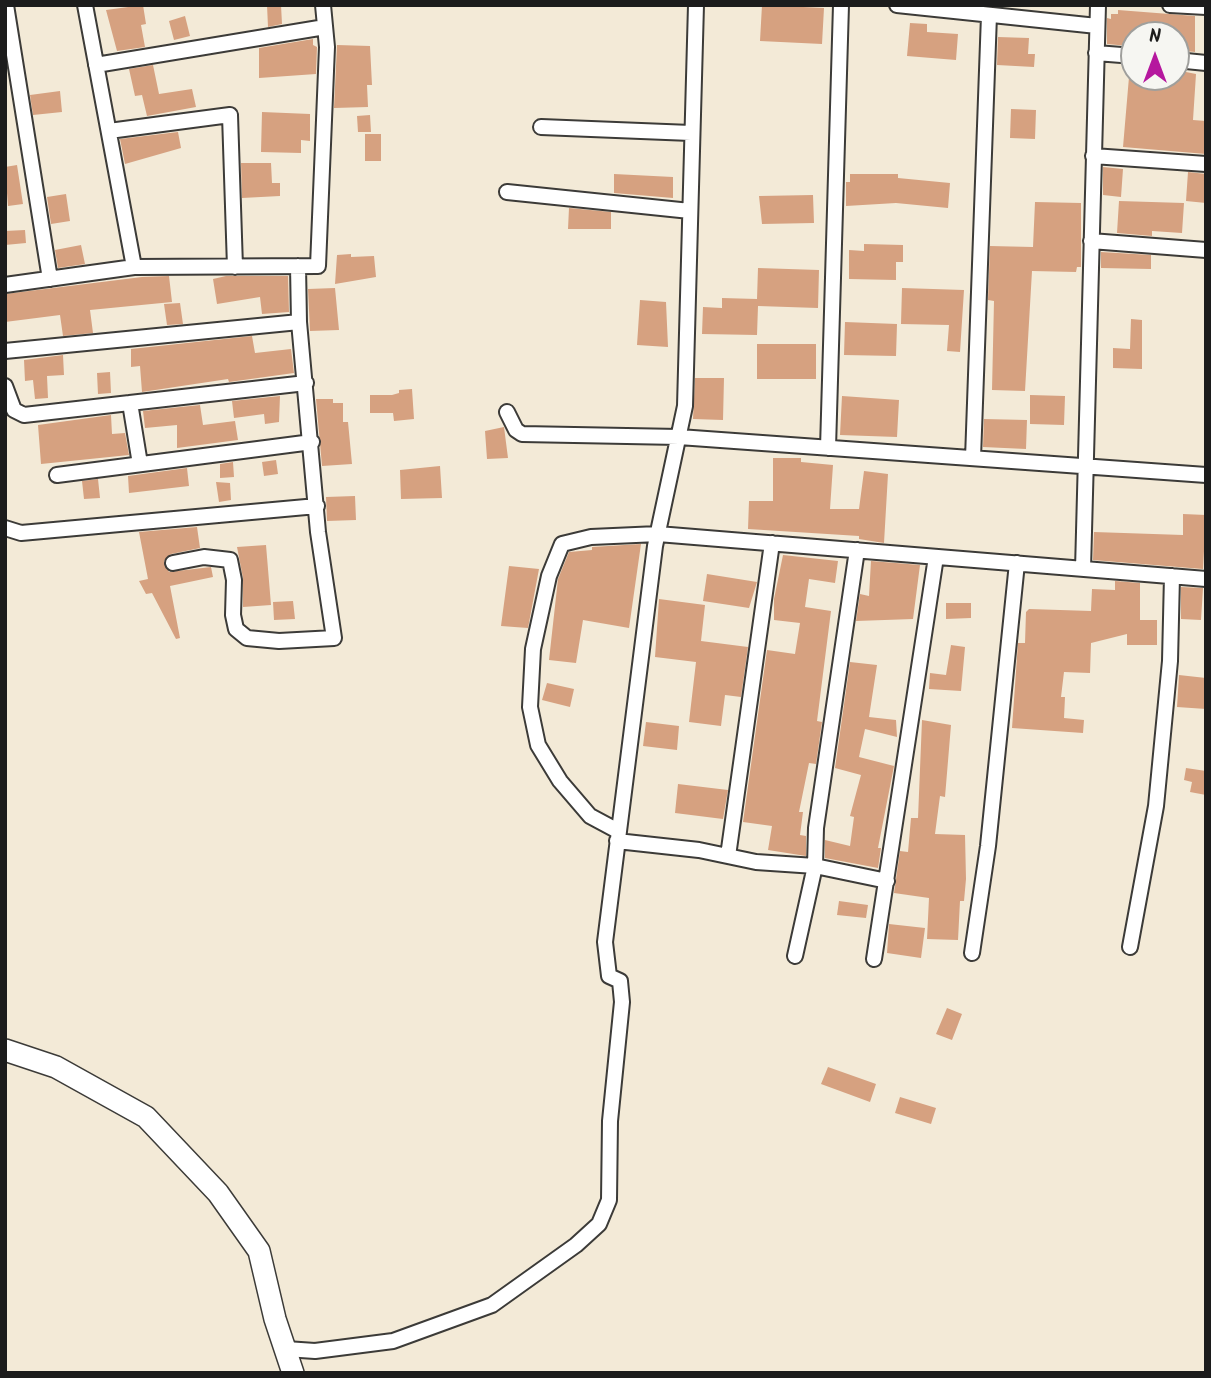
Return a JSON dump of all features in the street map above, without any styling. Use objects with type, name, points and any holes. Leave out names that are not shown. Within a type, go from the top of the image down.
[{"type":"street","points":[[6,5],[50,279]]},
{"type":"street","points":[[85,5],[134,267]]},
{"type":"street","points":[[5,285],[134,267],[318,266],[325,27],[323,5]]},
{"type":"street","points":[[286,1349],[315,1351],[393,1340],[492,1305],[520,1287],[599,1224],[609,1200],[610,1121],[622,1002],[620,981],[609,976],[605,942],[658,534],[685,406],[696,5]]},
{"type":"street","points":[[828,448],[841,5]]},
{"type":"street","points":[[897,5],[1097,26]]},
{"type":"street","points":[[1083,569],[1098,5]]},
{"type":"street","points":[[1171,5],[1206,7]]},
{"type":"street","points":[[973,458],[989,15]]},
{"type":"street","points":[[96,65],[325,27]]},
{"type":"street","points":[[1096,53],[1120,55]]},
{"type":"street","points":[[109,131],[230,115],[235,267]]},
{"type":"street","points":[[541,127],[691,133]]},
{"type":"street","points":[[1093,156],[1206,164]]},
{"type":"street","points":[[507,192],[690,211]]},
{"type":"street","points":[[1091,241],[1206,250]]},
{"type":"street","points":[[173,563],[204,557],[230,560],[234,580],[233,615],[236,629],[247,638],[279,641],[334,638],[317,506],[299,321],[298,266]]},
{"type":"street","points":[[5,351],[299,321]]},
{"type":"street","points":[[5,386],[15,410],[24,415],[306,383]]},
{"type":"street","points":[[130,403],[140,464]]},
{"type":"street","points":[[507,412],[516,430],[522,434],[679,437],[1206,475]]},
{"type":"street","points":[[57,475],[312,442]]},
{"type":"street","points":[[5,528],[21,533],[317,506]]},
{"type":"street","points":[[887,881],[815,866],[728,856],[617,836],[590,816],[560,781],[538,745],[530,707],[533,649],[549,576],[562,544],[591,537],[658,534],[1206,579]]},
{"type":"street","points":[[728,856],[772,543]]},
{"type":"street","points":[[795,956],[815,866],[816,828],[857,550]]},
{"type":"street","points":[[874,959],[936,556]]},
{"type":"street","points":[[972,953],[988,846],[1017,563]]},
{"type":"street","points":[[1130,947],[1156,806],[1170,661],[1172,576]]},
{"type":"street","points":[[5,1050],[56,1067],[146,1117],[218,1193],[259,1251],[275,1319],[293,1373]]},
{"type":"building","points":[[143,5],[146,24],[141,25],[145,47],[117,51],[106,10]]},
{"type":"building","points":[[267,5],[281,5],[282,24],[268,27]]},
{"type":"building","points":[[762,5],[824,8],[822,44],[760,41]]},
{"type":"building","points":[[1118,10],[1195,16],[1195,52],[1190,51],[1190,21],[1120,21],[1120,45],[1107,44],[1107,18],[1111,19],[1111,14],[1118,14]]},
{"type":"building","points":[[185,16],[190,36],[174,40],[169,21]]},
{"type":"building","points":[[910,23],[927,24],[927,32],[958,34],[956,60],[907,56]]},
{"type":"building","points":[[998,37],[1029,38],[1028,54],[1035,54],[1034,67],[997,65]]},
{"type":"building","points":[[313,39],[313,45],[317,47],[316,74],[259,78],[259,48]]},
{"type":"building","points":[[337,45],[370,46],[372,85],[367,85],[368,107],[334,108]]},
{"type":"building","points":[[153,65],[159,94],[192,89],[196,107],[147,116],[142,95],[135,96],[129,69]]},
{"type":"building","points":[[1190,73],[1196,74],[1193,120],[1206,121],[1206,154],[1123,147],[1128,91],[1190,91]]},
{"type":"building","points":[[60,91],[62,112],[33,115],[30,95]]},
{"type":"building","points":[[1011,109],[1036,110],[1035,139],[1010,138]]},
{"type":"building","points":[[262,112],[310,114],[310,141],[301,140],[301,153],[261,152]]},
{"type":"building","points":[[370,115],[371,132],[358,132],[357,116]]},
{"type":"building","points":[[178,132],[181,148],[125,164],[120,139]]},
{"type":"building","points":[[365,134],[381,134],[381,161],[365,161]]},
{"type":"building","points":[[241,163],[271,163],[272,183],[280,183],[280,196],[242,198]]},
{"type":"building","points":[[17,165],[23,204],[8,206],[5,167]]},
{"type":"building","points":[[1103,167],[1123,169],[1121,197],[1103,195]]},
{"type":"building","points":[[1188,172],[1206,174],[1206,203],[1186,201]]},
{"type":"building","points":[[614,174],[673,177],[673,198],[614,193]]},
{"type":"building","points":[[850,174],[898,174],[898,178],[950,183],[948,208],[896,203],[846,206],[846,182],[850,182]]},
{"type":"building","points":[[66,194],[70,221],[51,224],[47,197]]},
{"type":"building","points":[[813,195],[814,223],[762,224],[759,196]]},
{"type":"building","points":[[1119,201],[1184,203],[1182,233],[1152,231],[1152,236],[1117,233]]},
{"type":"building","points":[[1035,202],[1081,203],[1081,267],[1077,267],[1076,272],[1032,271],[1025,391],[992,390],[994,301],[988,300],[990,246],[1033,247]]},
{"type":"building","points":[[569,208],[611,212],[611,229],[568,229]]},
{"type":"building","points":[[25,230],[26,243],[5,245],[5,231]]},
{"type":"building","points":[[864,244],[903,245],[903,262],[896,262],[896,280],[849,279],[849,250],[864,251]]},
{"type":"building","points":[[81,245],[85,264],[58,268],[55,250]]},
{"type":"building","points":[[1101,252],[1151,255],[1151,269],[1101,268]]},
{"type":"building","points":[[351,254],[351,257],[374,256],[376,277],[335,284],[337,255]]},
{"type":"building","points":[[758,268],[819,270],[818,308],[758,306],[757,335],[702,334],[703,307],[722,308],[722,298],[757,299]]},
{"type":"building","points":[[169,276],[172,302],[90,310],[93,333],[63,336],[60,315],[5,322],[5,294]]},
{"type":"building","points":[[226,276],[288,276],[289,312],[262,314],[260,297],[217,304],[213,279]]},
{"type":"building","points":[[335,288],[339,330],[310,331],[308,289]]},
{"type":"building","points":[[902,288],[964,290],[960,352],[947,351],[949,325],[901,324]]},
{"type":"building","points":[[640,300],[666,302],[668,347],[637,345]]},
{"type":"building","points":[[180,303],[183,324],[167,325],[164,304]]},
{"type":"building","points":[[1131,319],[1142,320],[1142,369],[1113,368],[1113,348],[1130,349]]},
{"type":"building","points":[[845,322],[897,324],[896,356],[844,355]]},
{"type":"building","points":[[252,336],[255,353],[291,349],[294,373],[229,382],[228,379],[142,392],[140,366],[131,367],[131,349]]},
{"type":"building","points":[[757,344],[816,344],[816,379],[757,379]]},
{"type":"building","points":[[63,355],[64,375],[47,376],[48,398],[35,399],[33,380],[25,381],[24,360]]},
{"type":"building","points":[[110,372],[111,393],[98,394],[97,373]]},
{"type":"building","points":[[695,378],[724,378],[723,420],[693,419]]},
{"type":"building","points":[[412,389],[414,419],[394,421],[393,413],[370,413],[370,395],[392,395],[399,393],[399,390]]},
{"type":"building","points":[[1030,395],[1065,396],[1064,425],[1030,424]]},
{"type":"building","points":[[280,396],[279,422],[265,424],[264,414],[234,418],[232,401]]},
{"type":"building","points":[[842,396],[899,400],[897,437],[840,435]]},
{"type":"building","points":[[316,399],[333,399],[333,403],[343,403],[343,422],[348,422],[352,464],[322,466]]},
{"type":"building","points":[[200,405],[203,425],[235,421],[238,440],[177,448],[177,425],[145,428],[143,411]]},
{"type":"building","points":[[111,415],[112,434],[125,433],[129,455],[41,464],[38,425]]},
{"type":"building","points":[[984,419],[1027,420],[1026,449],[983,447]]},
{"type":"building","points":[[504,427],[508,458],[487,459],[485,431]]},
{"type":"building","points":[[773,458],[801,458],[801,462],[833,465],[830,509],[859,509],[864,471],[888,474],[884,543],[859,539],[859,536],[748,529],[749,501],[773,501]]},
{"type":"building","points":[[276,460],[278,474],[264,476],[262,462]]},
{"type":"building","points":[[233,462],[234,477],[220,478],[220,464]]},
{"type":"building","points":[[440,466],[442,498],[401,499],[400,470]]},
{"type":"building","points":[[187,468],[189,486],[129,493],[128,476]]},
{"type":"building","points":[[98,479],[100,498],[84,499],[82,481]]},
{"type":"building","points":[[216,482],[230,483],[231,500],[219,502]]},
{"type":"building","points":[[355,496],[356,520],[327,521],[326,497]]},
{"type":"building","points":[[1183,514],[1206,515],[1203,569],[1093,560],[1094,532],[1183,535]]},
{"type":"building","points":[[197,527],[200,548],[171,554],[164,561],[169,572],[211,567],[213,577],[170,586],[180,638],[176,639],[152,593],[146,594],[139,581],[148,579],[139,532]]},
{"type":"building","points":[[641,544],[629,628],[583,620],[576,663],[549,660],[558,579],[569,552],[592,550],[592,547]]},
{"type":"building","points":[[266,545],[271,605],[243,607],[243,578],[237,547]]},
{"type":"building","points":[[783,555],[838,561],[835,583],[809,579],[805,607],[831,611],[817,721],[822,722],[816,764],[809,763],[799,812],[803,812],[800,835],[806,836],[806,856],[768,850],[772,826],[743,822],[767,650],[795,654],[800,623],[774,620],[774,599]]},
{"type":"building","points":[[871,561],[920,565],[913,619],[856,621],[860,594],[869,596]]},
{"type":"building","points":[[509,566],[539,569],[528,628],[501,626]]},
{"type":"building","points":[[707,574],[757,582],[749,608],[703,601]]},
{"type":"building","points":[[1115,581],[1140,583],[1140,620],[1157,620],[1157,645],[1127,645],[1127,634],[1091,643],[1090,673],[1064,672],[1061,697],[1065,697],[1064,718],[1084,720],[1083,733],[1012,728],[1018,643],[1025,643],[1026,612],[1029,609],[1091,611],[1092,589],[1115,590]]},
{"type":"building","points":[[1181,587],[1203,588],[1201,620],[1181,619]]},
{"type":"building","points":[[659,599],[705,605],[701,641],[748,647],[741,697],[725,695],[721,726],[689,722],[696,662],[655,657]]},
{"type":"building","points":[[293,601],[295,619],[274,620],[273,602]]},
{"type":"building","points":[[946,603],[971,603],[971,618],[946,619]]},
{"type":"building","points":[[951,645],[965,647],[961,691],[929,689],[930,673],[946,675]]},
{"type":"building","points":[[850,662],[877,665],[869,717],[896,720],[897,737],[865,729],[859,757],[894,766],[878,848],[881,848],[878,868],[825,858],[825,840],[850,846],[854,817],[850,816],[861,775],[835,768]]},
{"type":"building","points":[[1179,675],[1206,678],[1206,709],[1177,707]]},
{"type":"building","points":[[547,683],[574,689],[570,707],[542,700]]},
{"type":"building","points":[[922,720],[951,725],[945,797],[940,796],[935,834],[965,835],[966,879],[964,901],[960,901],[958,940],[927,939],[929,898],[894,893],[900,851],[908,852],[911,818],[918,818]]},
{"type":"building","points":[[646,722],[679,726],[677,750],[643,746]]},
{"type":"building","points":[[1186,768],[1206,771],[1206,795],[1190,792],[1192,782],[1184,780]]},
{"type":"building","points":[[678,784],[728,790],[723,819],[675,813]]},
{"type":"building","points":[[839,901],[868,905],[866,918],[837,915]]},
{"type":"building","points":[[889,924],[925,928],[921,958],[887,953]]},
{"type":"building","points":[[947,1008],[962,1014],[952,1040],[936,1034]]},
{"type":"building","points":[[828,1067],[876,1084],[870,1102],[821,1084]]},
{"type":"building","points":[[900,1097],[936,1108],[931,1124],[895,1113]]}]
